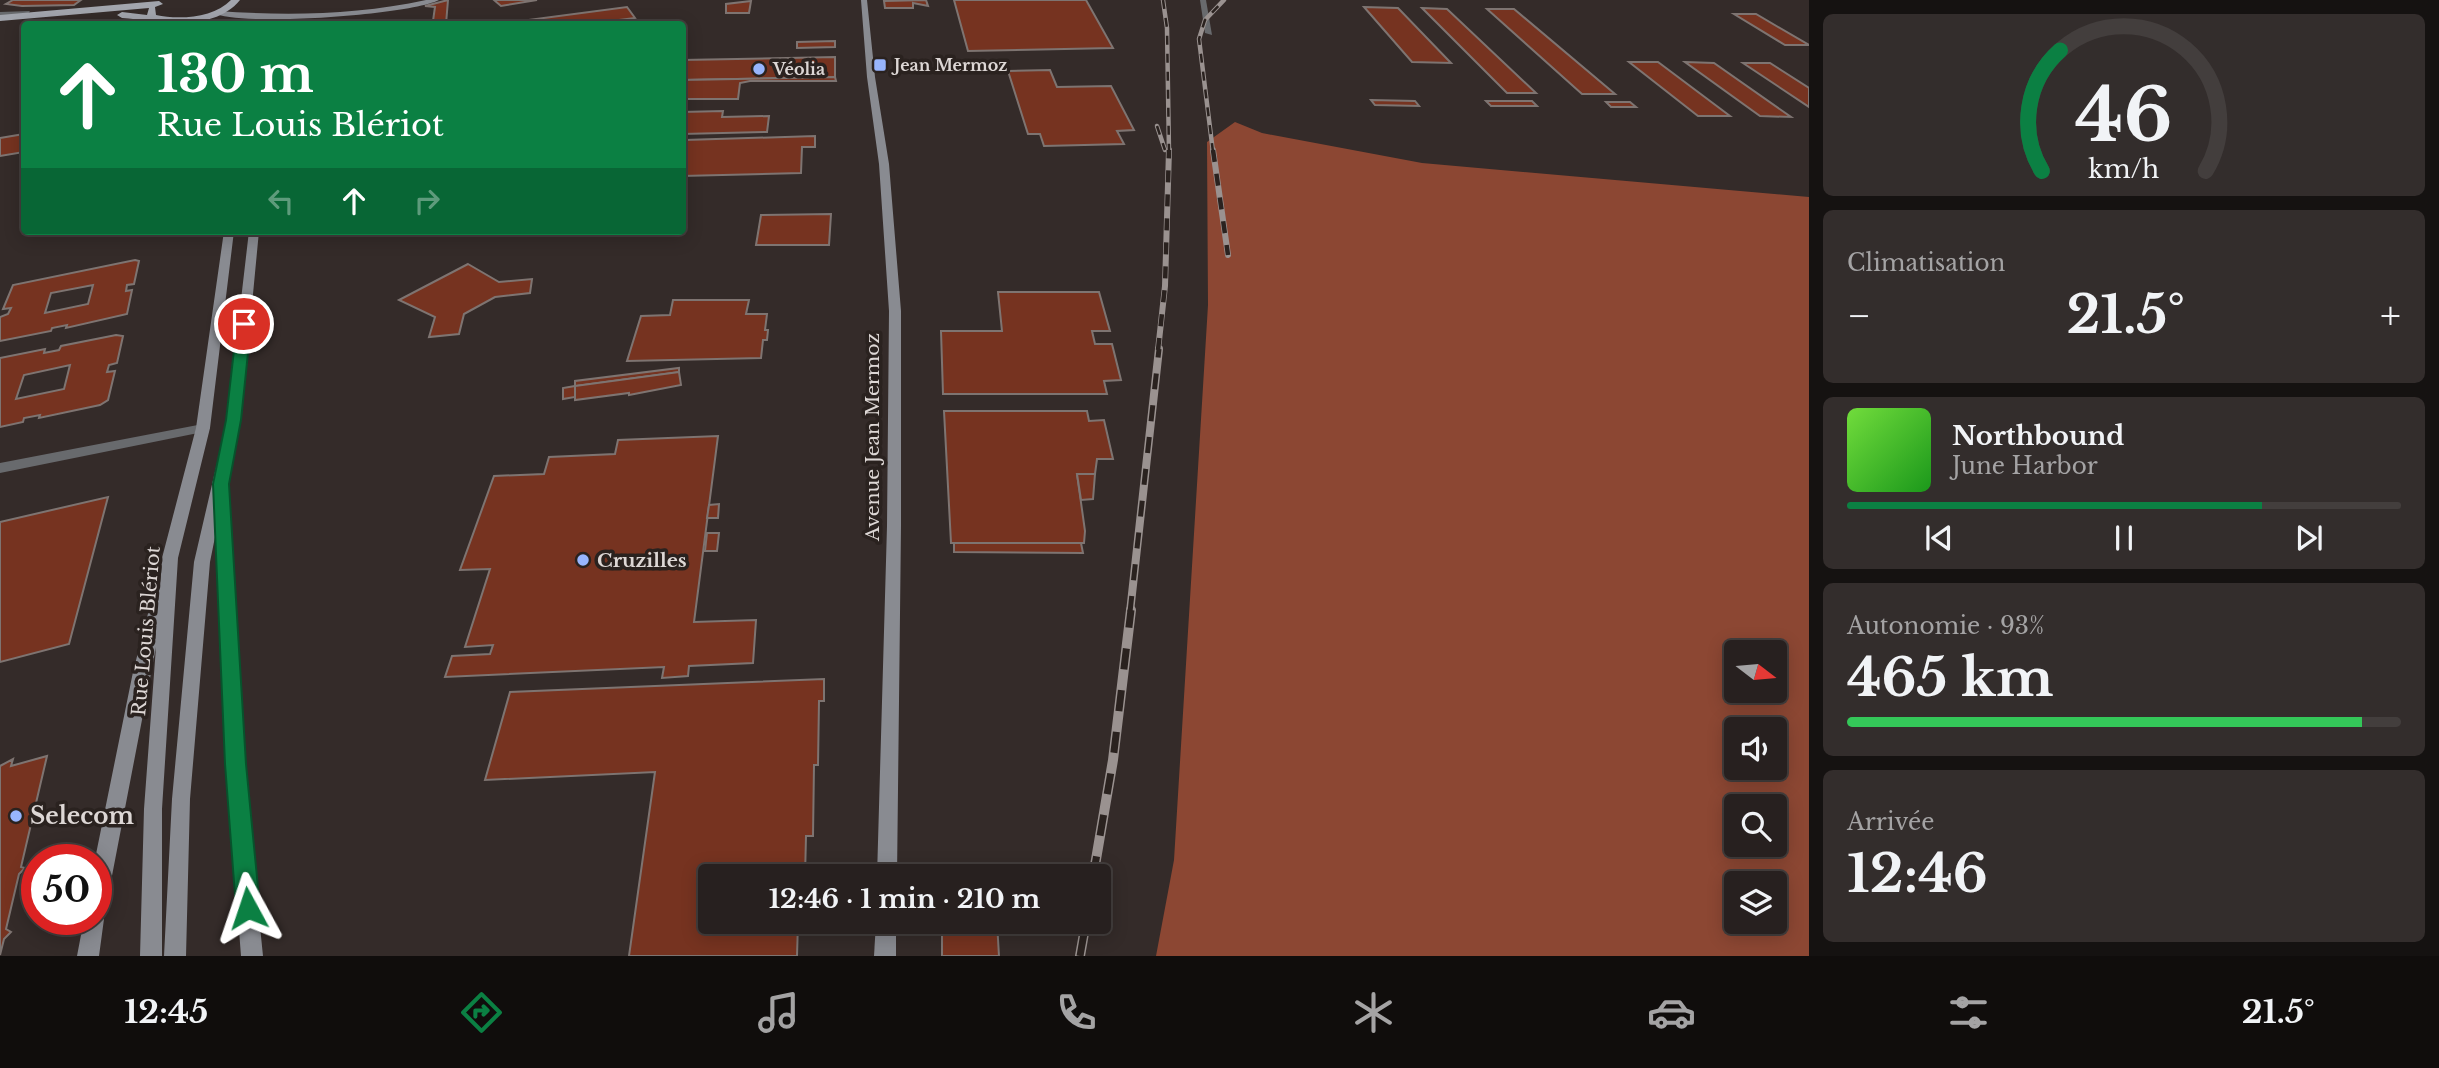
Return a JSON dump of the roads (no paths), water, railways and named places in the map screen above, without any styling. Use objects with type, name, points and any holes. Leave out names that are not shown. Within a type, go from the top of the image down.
[{"type":"main road","points":[[96,10],[136,0]]},
{"type":"main road","points":[[0,18],[108,15],[161,21],[215,13],[273,15],[363,12],[436,0]]},
{"type":"main road","name":"Avenue Jean Mermoz","points":[[864,0],[871,77],[884,164],[895,311],[887,864]]},
{"type":"main road","points":[[0,18],[163,1]]},
{"type":"main road","points":[[161,21],[150,13],[163,1]]},
{"type":"main road","points":[[215,13],[235,2],[273,15]]},
{"type":"main road","points":[[215,13],[233,17],[232,21]]},
{"type":"main road","points":[[262,21],[291,14]]},
{"type":"main road","name":"Rue Louis Blériot","points":[[151,956],[153,809],[170,558],[203,428],[228,235]]},
{"type":"main road","points":[[175,956],[181,799],[202,562],[234,420],[254,235]]},
{"type":"main road","points":[[221,484],[236,775],[252,956]]},
{"type":"main road","points":[[108,844],[141,672],[170,558]]},
{"type":"main road","points":[[885,956],[886,934]]},
{"type":"main road","points":[[88,956],[91,935]]},
{"type":"street","points":[[1203,0],[1209,33]]},
{"type":"street","points":[[0,468],[203,428]]},
{"type":"railway","points":[[1163,0],[1167,28],[1169,151]]},
{"type":"railway","points":[[1213,152],[1199,39],[1205,20],[1224,0]]},
{"type":"railway","points":[[1157,126],[1165,150]]},
{"type":"railway","points":[[1213,150],[1228,255]]},
{"type":"railway","points":[[1158,350],[1165,286],[1169,151]]},
{"type":"railway","points":[[1130,612],[1159,349]]},
{"type":"railway","points":[[1095,864],[1113,760],[1131,610]]},
{"type":"railway","points":[[1080,956],[1084,934]]},
{"type":"place","name":"Jean Mermoz","points":[[880,65]]},
{"type":"place","name":"Véolia","points":[[759,69]]},
{"type":"place","name":"Cruzilles","points":[[583,560]]},
{"type":"place","name":"Selecom","points":[[16,816]]}]
